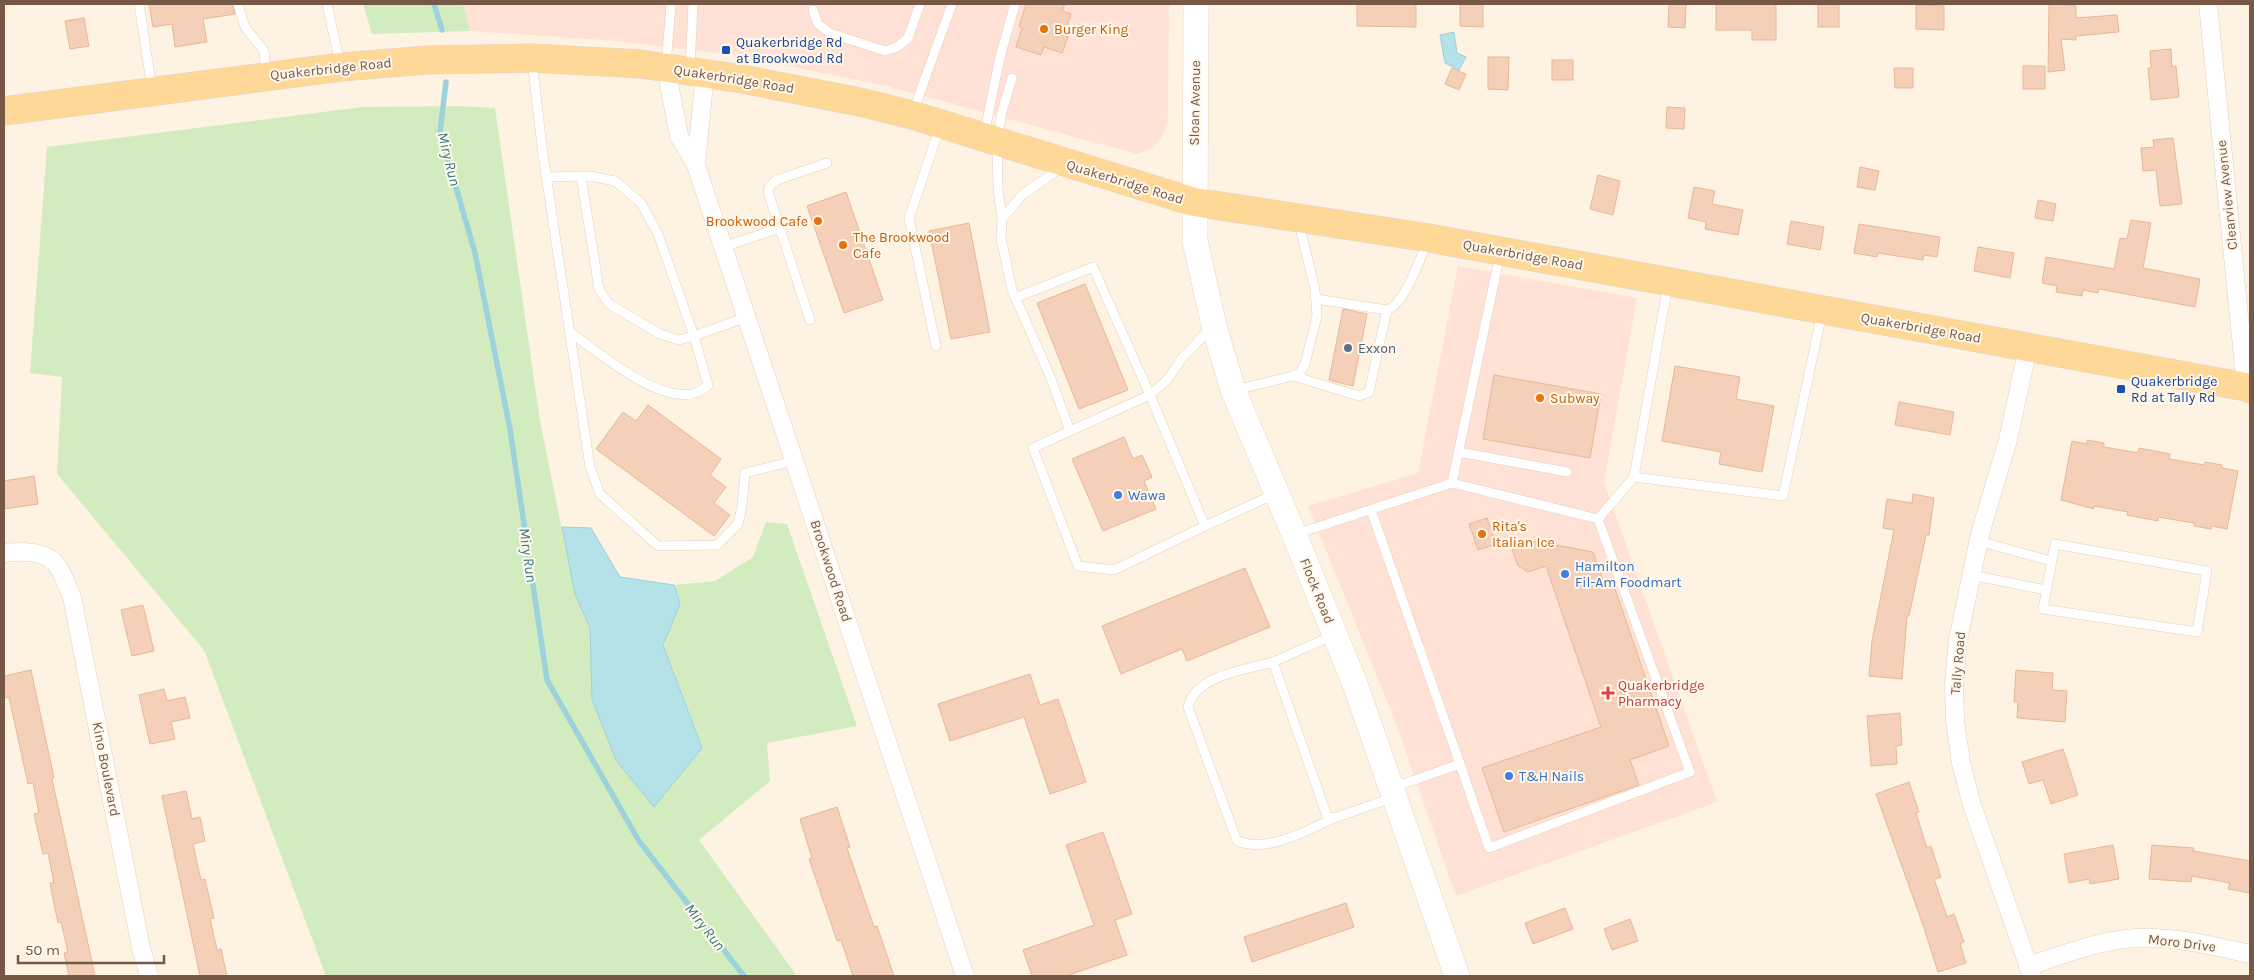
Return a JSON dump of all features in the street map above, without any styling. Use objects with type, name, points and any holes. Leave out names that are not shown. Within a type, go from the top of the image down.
[{"type":"main road","name":"Sloan Avenue","points":[[1194,202],[1196,4]]},
{"type":"main road","name":"Quakerbridge Road","points":[[4,111],[341,67],[427,60],[532,58],[588,60],[687,71],[816,92],[912,115],[990,141],[1194,202],[1429,238],[2249,387]]},
{"type":"main road","name":"Flock Road","points":[[1194,202],[1195,241],[1214,326],[1233,390],[1355,684],[1457,976]]},
{"type":"street","name":"Clearview Avenue","points":[[2208,4],[2249,387]]},
{"type":"street","name":"Brookwood Road","points":[[687,71],[679,136],[696,165],[965,976]]},
{"type":"street","name":"Brookwood Road","points":[[687,71],[696,165]]},
{"type":"street","name":"Tally Road","points":[[2028,347],[2008,440],[1978,541],[1958,640],[1954,683],[1955,720],[1961,763],[1972,805],[2030,971]]},
{"type":"street","name":"Kino Boulevard","points":[[4,553],[40,554],[56,564],[72,597],[141,948],[149,976]]},
{"type":"street","name":"Moro Drive","points":[[2030,971],[2104,943],[2136,938],[2168,938],[2250,954]]},
{"type":"lane","points":[[139,4],[153,92]]},
{"type":"lane","points":[[238,4],[245,26],[264,51],[267,76]]},
{"type":"lane","points":[[327,4],[341,67]]},
{"type":"lane","points":[[671,4],[687,71]]},
{"type":"lane","points":[[687,71],[693,4]]},
{"type":"lane","points":[[813,10],[818,24],[830,33],[885,51],[897,47],[908,38],[920,4]]},
{"type":"lane","points":[[912,115],[952,4]]},
{"type":"lane","points":[[1015,4],[1000,57],[990,141],[1002,219],[1001,238],[1012,290],[1050,376],[1070,431]]},
{"type":"lane","points":[[532,58],[547,177],[590,467],[600,494],[658,546],[717,545],[738,524],[745,473],[794,461]]},
{"type":"lane","points":[[990,141],[1002,112],[1012,78]]},
{"type":"lane","points":[[936,346],[909,218],[941,125]]},
{"type":"lane","points":[[810,320],[768,192],[771,183],[827,163]]},
{"type":"lane","points":[[1002,219],[1022,195],[1066,164]]},
{"type":"lane","points":[[547,177],[581,176],[615,181],[641,203],[658,234],[694,336],[708,385],[701,392],[679,395],[652,389],[571,333]]},
{"type":"lane","points":[[581,176],[599,289],[610,304],[660,334],[679,340],[747,317]]},
{"type":"lane","points":[[1233,390],[1293,376],[1300,373],[1305,364],[1317,316],[1316,299],[1298,218]]},
{"type":"lane","points":[[723,247],[780,228]]},
{"type":"lane","points":[[1316,299],[1387,310],[1392,308],[1404,294],[1429,238]]},
{"type":"lane","points":[[1452,483],[1501,251]]},
{"type":"lane","points":[[1015,298],[1093,267],[1150,395],[1205,526]]},
{"type":"lane","points":[[1598,519],[1634,476],[1668,282]]},
{"type":"lane","points":[[1293,376],[1360,396],[1369,392],[1387,310]]},
{"type":"lane","points":[[1634,476],[1783,496],[1823,310]]},
{"type":"lane","points":[[1214,326],[1183,357],[1167,380],[1150,395],[1033,448],[1078,566],[1114,570],[1276,494]]},
{"type":"lane","points":[[1459,452],[1567,472]]},
{"type":"lane","points":[[1294,534],[1452,483],[1598,519]]},
{"type":"lane","points":[[1371,510],[1489,848],[1690,772],[1598,519]]},
{"type":"lane","points":[[1978,541],[2051,561]]},
{"type":"lane","points":[[2055,544],[2207,571],[2197,632],[2043,610],[2051,561],[2055,544]]},
{"type":"lane","points":[[1972,575],[2046,590]]},
{"type":"lane","points":[[1334,634],[1273,662],[1214,680],[1195,692],[1190,698],[1188,707],[1237,841],[1248,844],[1274,842],[1460,764]]},
{"type":"lane","points":[[1273,662],[1327,816],[1334,818]]},
{"type":"shaded area","points":[[463,4],[1169,4],[1168,121],[1161,139],[1153,148],[1137,154],[887,86],[740,56],[618,41],[470,31]]},
{"type":"shaded area","points":[[1458,266],[1637,298],[1604,482],[1717,802],[1456,896],[1394,718],[1308,506],[1418,473]]},
{"type":"green space","points":[[363,4],[463,4],[470,31],[372,34]]},
{"type":"green space","points":[[461,106],[495,108],[540,421],[575,594],[590,628],[592,699],[654,806],[702,748],[663,645],[680,604],[674,585],[715,581],[753,557],[766,522],[787,524],[857,726],[767,743],[770,781],[699,840],[797,976],[326,976],[204,650],[57,474],[62,377],[30,373],[47,147],[362,107]]},
{"type":"water","points":[[1454,32],[1457,53],[1466,57],[1459,70],[1445,63],[1440,35]]},
{"type":"water","points":[[562,527],[591,528],[620,577],[674,585],[680,604],[663,645],[702,748],[654,807],[616,760],[592,699],[590,628],[575,594]]},
{"type":"building","points":[[149,4],[232,4],[235,14],[203,19],[207,42],[175,47],[172,24],[153,27]]},
{"type":"building","name":"Burger King","points":[[1026,4],[1065,4],[1062,11],[1071,14],[1066,30],[1070,31],[1062,53],[1044,47],[1041,55],[1016,47],[1022,28],[1019,26]]},
{"type":"building","points":[[1357,4],[1416,4],[1416,27],[1357,26]]},
{"type":"building","points":[[1460,4],[1483,4],[1483,27],[1460,26]]},
{"type":"building","points":[[1669,4],[1686,4],[1685,28],[1668,27]]},
{"type":"building","points":[[1716,4],[1776,4],[1776,40],[1752,40],[1752,30],[1716,30]]},
{"type":"building","points":[[1818,4],[1839,4],[1839,27],[1818,27]]},
{"type":"building","points":[[1916,5],[1944,6],[1944,30],[1916,29]]},
{"type":"building","points":[[2049,5],[2076,6],[2076,18],[2117,15],[2119,32],[2076,36],[2076,40],[2061,39],[2065,70],[2048,72]]},
{"type":"building","points":[[84,18],[89,46],[70,49],[65,21]]},
{"type":"building","points":[[2171,49],[2172,67],[2176,66],[2179,97],[2151,100],[2148,68],[2151,68],[2150,51]]},
{"type":"building","points":[[1488,57],[1509,57],[1508,90],[1488,89]]},
{"type":"building","points":[[1552,60],[1573,60],[1573,80],[1552,80]]},
{"type":"building","points":[[2023,66],[2045,66],[2045,89],[2023,89]]},
{"type":"building","points":[[1452,68],[1466,74],[1459,90],[1445,84]]},
{"type":"building","points":[[1894,68],[1913,68],[1913,88],[1895,88]]},
{"type":"building","points":[[1667,107],[1685,108],[1684,129],[1666,128]]},
{"type":"building","points":[[2173,138],[2182,204],[2160,206],[2156,170],[2143,171],[2141,148],[2154,147],[2153,140]]},
{"type":"building","points":[[1860,167],[1879,171],[1875,190],[1857,187]]},
{"type":"building","points":[[1598,175],[1620,181],[1613,215],[1590,209]]},
{"type":"building","points":[[1694,187],[1715,191],[1712,204],[1743,210],[1738,235],[1705,229],[1706,222],[1688,218]]},
{"type":"building","points":[[846,192],[883,300],[844,313],[807,206]]},
{"type":"building","points":[[2038,200],[2056,204],[2053,221],[2035,218]]},
{"type":"building","points":[[2131,220],[2151,223],[2143,268],[2200,279],[2195,307],[2099,289],[2098,293],[2083,290],[2082,296],[2056,292],[2057,286],[2042,283],[2046,257],[2114,269],[2120,238],[2127,239]]},
{"type":"building","points":[[1791,221],[1824,227],[1820,250],[1787,244]]},
{"type":"building","points":[[969,223],[990,332],[951,339],[929,231]]},
{"type":"building","points":[[1859,224],[1940,237],[1937,257],[1924,255],[1923,260],[1878,253],[1877,257],[1854,253]]},
{"type":"building","points":[[1978,247],[2014,253],[2010,278],[1974,271]]},
{"type":"building","points":[[1085,284],[1128,390],[1079,409],[1037,303]]},
{"type":"building","name":"Exxon","points":[[1343,309],[1367,314],[1353,386],[1329,380]]},
{"type":"building","points":[[1675,366],[1740,377],[1736,399],[1774,406],[1762,472],[1719,464],[1721,452],[1662,441]]},
{"type":"building","points":[[1494,375],[1601,394],[1590,458],[1483,439]]},
{"type":"building","points":[[1899,402],[1954,412],[1950,435],[1895,425]]},
{"type":"building","points":[[648,405],[721,459],[710,475],[726,487],[714,503],[730,515],[714,536],[596,449],[623,412],[636,421]]},
{"type":"building","name":"Wawa","points":[[1124,437],[1133,459],[1142,455],[1152,477],[1144,481],[1156,509],[1103,531],[1072,459]]},
{"type":"building","points":[[2087,440],[2104,443],[2104,447],[2138,453],[2139,448],[2170,454],[2169,459],[2204,465],[2205,462],[2222,465],[2222,468],[2238,471],[2227,529],[2211,526],[2211,529],[2194,526],[2194,523],[2158,517],[2158,521],[2127,515],[2128,512],[2094,506],[2094,509],[2061,500],[2072,441],[2087,444]]},
{"type":"building","points":[[34,476],[38,504],[4,509],[4,481]]},
{"type":"building","points":[[1913,494],[1934,498],[1929,535],[1926,535],[1909,616],[1907,616],[1902,679],[1869,676],[1872,641],[1894,530],[1883,528],[1887,499],[1912,503]]},
{"type":"building","name":"Rita's Italian Ice","points":[[1487,518],[1496,544],[1478,550],[1469,524]]},
{"type":"building","points":[[1528,540],[1593,552],[1604,583],[1612,580],[1669,746],[1630,760],[1639,785],[1504,832],[1482,768],[1601,727],[1546,566],[1528,572],[1518,566],[1510,543]]},
{"type":"building","points":[[1245,568],[1270,627],[1187,661],[1182,649],[1121,674],[1102,626]]},
{"type":"building","points":[[143,605],[154,651],[132,656],[121,610]]},
{"type":"building","points":[[31,670],[54,778],[52,779],[95,976],[69,976],[64,953],[68,952],[61,922],[58,923],[50,883],[54,883],[48,853],[43,854],[34,814],[39,813],[33,783],[28,784],[9,697],[4,698],[4,676]]},
{"type":"building","points":[[2016,670],[2053,673],[2052,690],[2067,691],[2065,722],[2017,718],[2018,702],[2014,702]]},
{"type":"building","points":[[1030,674],[1040,705],[1058,699],[1086,782],[1050,794],[1024,717],[950,741],[938,704]]},
{"type":"building","points":[[164,689],[167,701],[185,697],[190,718],[171,722],[175,739],[150,744],[139,695]]},
{"type":"building","points":[[1900,713],[1902,745],[1896,746],[1897,764],[1871,766],[1867,716]]},
{"type":"building","points":[[2063,749],[2078,795],[2051,804],[2043,780],[2029,784],[2022,762]]},
{"type":"building","points":[[1909,782],[1919,812],[1916,813],[1927,848],[1931,846],[1941,877],[1934,879],[1947,917],[1954,914],[1964,942],[1960,944],[1966,963],[1938,972],[1876,794]]},
{"type":"building","points":[[186,791],[192,819],[200,817],[205,841],[193,844],[201,880],[205,879],[214,918],[210,919],[217,950],[221,949],[227,976],[200,976],[162,796]]},
{"type":"building","points":[[837,807],[850,847],[847,848],[874,927],[877,926],[894,976],[853,976],[841,940],[837,941],[809,859],[812,858],[800,819]]},
{"type":"building","points":[[1103,832],[1132,914],[1115,920],[1127,955],[1066,976],[1032,976],[1023,950],[1094,925],[1066,845]]},
{"type":"building","points":[[2113,845],[2119,879],[2090,884],[2089,879],[2069,883],[2064,854]]},
{"type":"building","points":[[2152,845],[2194,848],[2193,851],[2250,861],[2250,893],[2228,889],[2230,883],[2192,876],[2191,882],[2149,879]]},
{"type":"building","points":[[1346,903],[1354,927],[1252,962],[1244,937]]},
{"type":"building","points":[[1565,908],[1573,929],[1533,944],[1525,923]]},
{"type":"building","points":[[1630,919],[1638,941],[1612,950],[1604,929]]},
{"type":"waterway","name":"Miry Run","points":[[434,4],[442,30]]},
{"type":"waterway","name":"Miry Run","points":[[446,82],[440,132],[475,253],[510,429],[547,680],[639,841],[744,976]]},
{"type":"place","name":"Burger King","points":[[1044,29]]},
{"type":"place","name":"Quakerbridge Rd at Brookwood Rd","points":[[726,50]]},
{"type":"place","name":"Brookwood Cafe","points":[[818,221]]},
{"type":"place","name":"The Brookwood Cafe","points":[[843,245]]},
{"type":"place","name":"Exxon","points":[[1348,348]]},
{"type":"place","name":"Quakerbridge Rd at Tally Rd","points":[[2121,389]]},
{"type":"place","name":"Subway","points":[[1540,398]]},
{"type":"place","name":"Wawa","points":[[1118,495]]},
{"type":"place","name":"Rita's Italian Ice","points":[[1482,534]]},
{"type":"place","name":"Hamilton Fil-Am Foodmart","points":[[1565,574]]},
{"type":"place","name":"Quakerbridge Pharmacy","points":[[1608,693]]},
{"type":"place","name":"T&H Nails","points":[[1509,776]]}]
